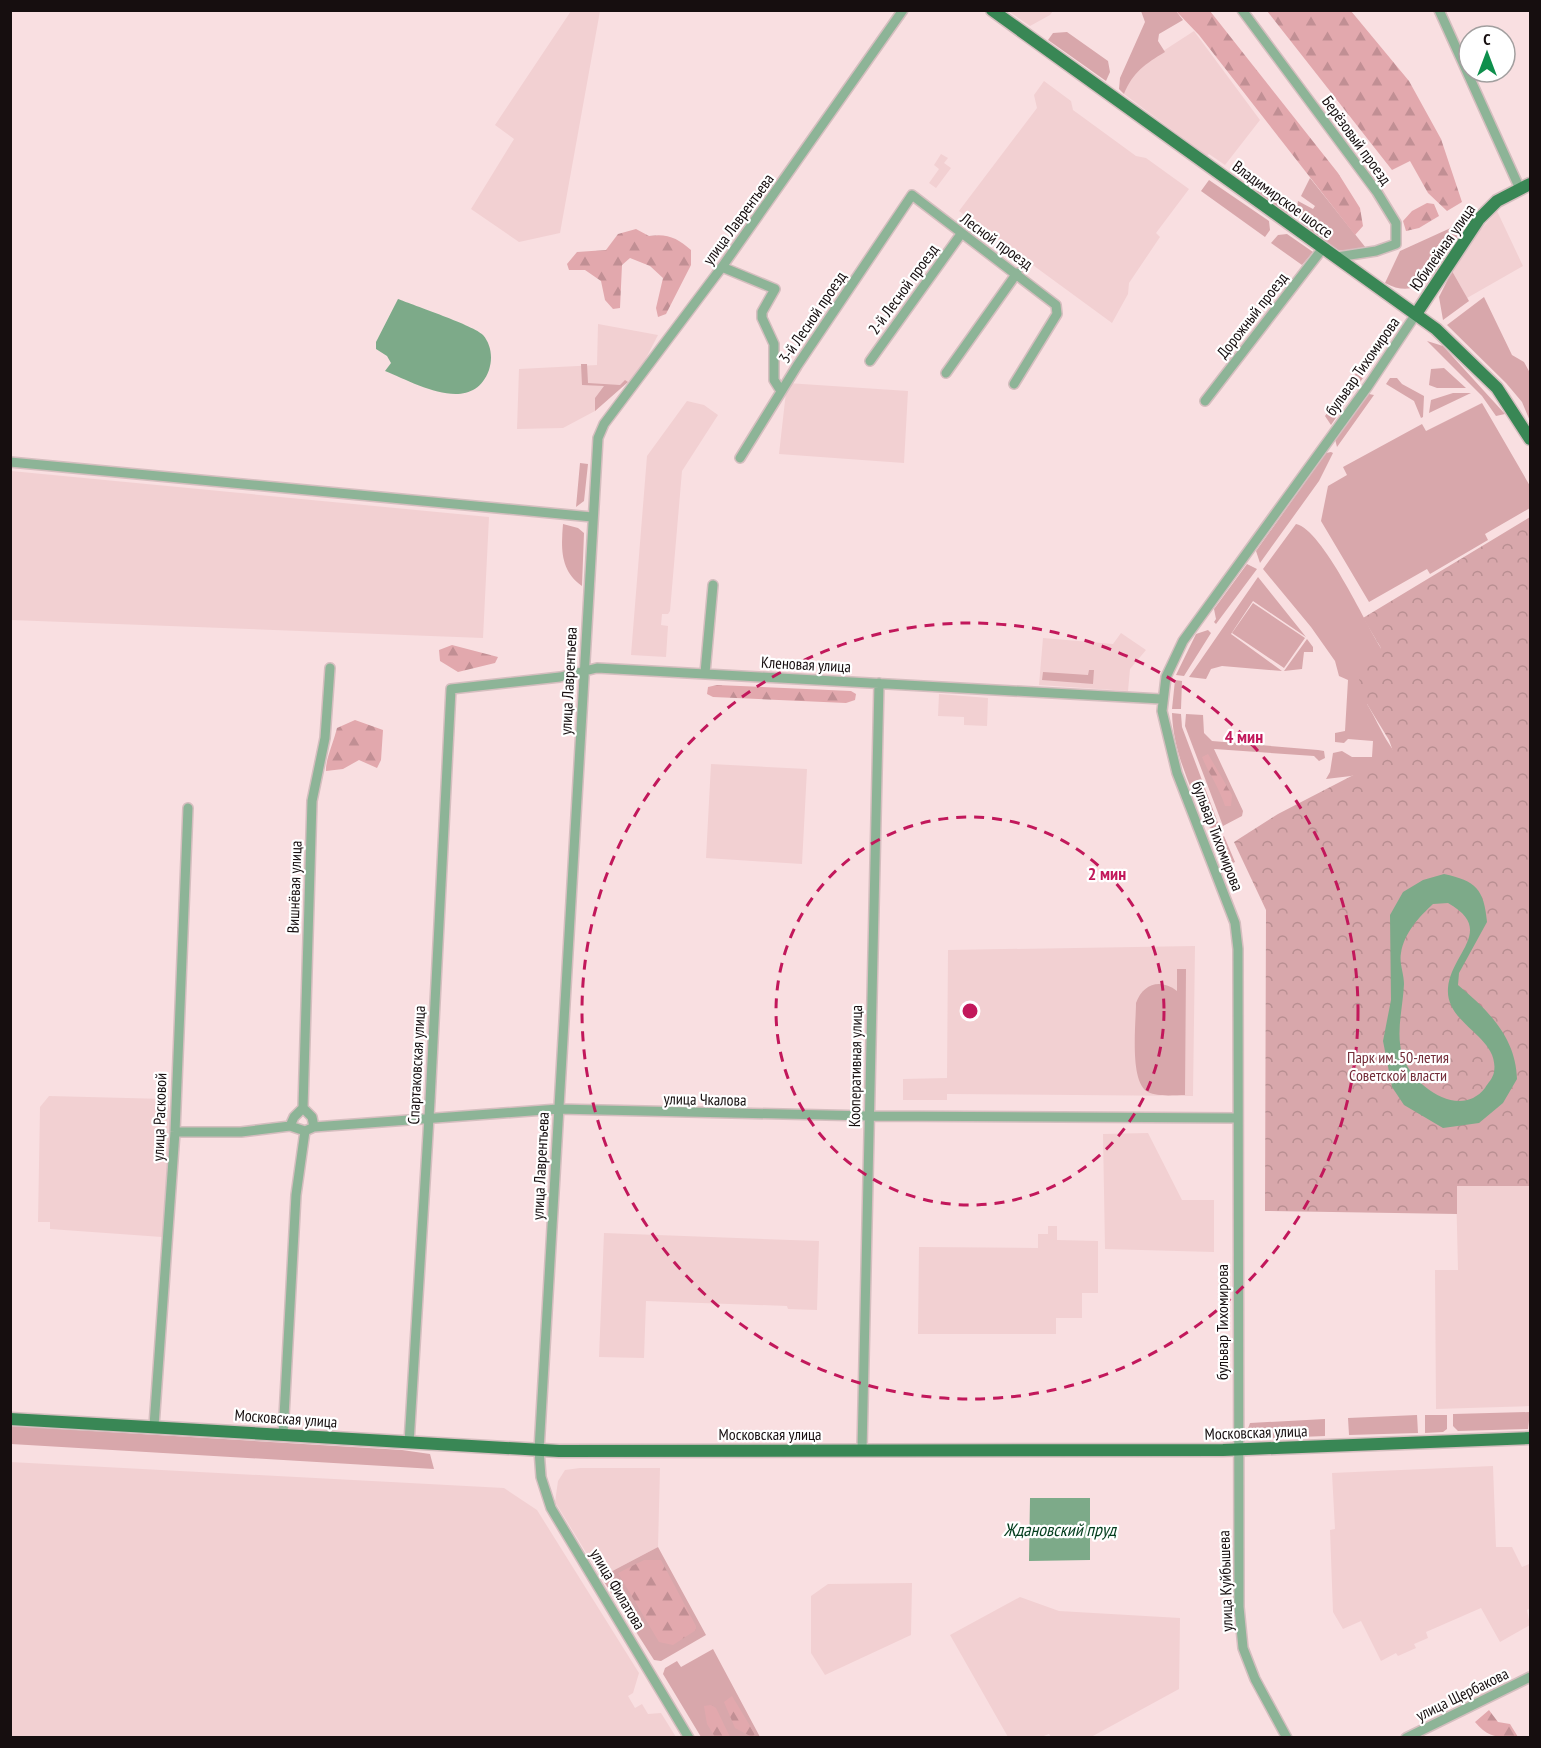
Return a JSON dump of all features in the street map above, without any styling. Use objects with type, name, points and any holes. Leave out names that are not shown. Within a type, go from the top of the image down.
[{"type":"main road","name":"Владимирское шоссе","points":[[992,10],[1416,314],[1497,388],[1530,439]]},
{"type":"main road","name":"Юбилейная улица","points":[[1416,314],[1479,219],[1497,201],[1525,187]]},
{"type":"main road","name":"Московская улица","points":[[10,1419],[539,1450],[1238,1449],[1530,1438]]},
{"type":"street","name":"улица Лаврентьева","points":[[539,1450],[598,438],[604,424],[722,267],[903,10]]},
{"type":"street","name":"Берёзовый проезд","points":[[1242,10],[1377,192],[1396,223],[1396,244],[1376,251],[1337,257]]},
{"type":"street","points":[[1439,10],[1525,187]]},
{"type":"street","name":"Лесной проезд","points":[[912,195],[1056,304],[1058,314],[1014,384]]},
{"type":"street","name":"3-й Лесной проезд","points":[[740,458],[781,391],[912,195]]},
{"type":"street","name":"2-й Лесной проезд","points":[[870,361],[961,234]]},
{"type":"street","name":"Дорожный проезд","points":[[1205,401],[1323,248]]},
{"type":"street","points":[[722,267],[775,289],[762,312],[762,318],[774,344],[772,371],[774,380],[781,391]]},
{"type":"street","points":[[946,373],[1017,273]]},
{"type":"street","name":"бульвар Тихомирова","points":[[1238,1449],[1238,949],[1235,923],[1177,773],[1165,728],[1161,699],[1169,666],[1183,641],[1368,386],[1416,314]]},
{"type":"street","points":[[10,462],[592,517]]},
{"type":"street","points":[[705,673],[713,585]]},
{"type":"street","name":"Вишнёвая улица","points":[[303,1108],[312,801],[326,738],[330,668]]},
{"type":"street","name":"Кленовая улица","points":[[451,689],[560,677],[597,668],[1161,699]]},
{"type":"street","name":"Кооперативная улица","points":[[862,1450],[879,683]]},
{"type":"street","name":"Спартаковская улица","points":[[409,1443],[451,689]]},
{"type":"street","name":"улица Расковой","points":[[154,1426],[175,1132],[188,808]]},
{"type":"street","points":[[290,1126],[294,1117],[303,1108],[312,1117],[314,1127]]},
{"type":"street","name":"улица Чкалова","points":[[305,1131],[314,1127],[558,1110],[869,1116],[1238,1118]]},
{"type":"street","points":[[175,1132],[241,1132],[290,1126],[305,1131],[296,1195],[282,1434]]},
{"type":"street","name":"улица Куйбышева","points":[[1238,1449],[1239,1607],[1243,1648],[1255,1679],[1287,1737]]},
{"type":"street","name":"улица Филатова","points":[[539,1450],[541,1477],[551,1508],[689,1737]]},
{"type":"street","name":"улица Щербакова","points":[[1406,1737],[1530,1677]]},
{"type":"shaded area","points":[[571,11],[600,11],[560,233],[519,242],[471,209],[514,139],[495,125]]},
{"type":"shaded area","points":[[1008,11],[1053,11],[1030,26]]},
{"type":"shaded area","points":[[1194,31],[1260,120],[1225,165],[1209,154],[1207,156],[1124,94],[1129,80],[1140,66]]},
{"type":"shaded area","points":[[1044,81],[1071,101],[1073,110],[1136,156],[1146,158],[1189,189],[1156,233],[1160,237],[1129,283],[1128,294],[1112,323],[959,211],[1037,108],[1034,95]]},
{"type":"shaded area","points":[[941,154],[948,158],[944,163],[951,168],[936,188],[929,183],[939,169],[934,165]]},
{"type":"shaded area","points":[[1497,211],[1523,266],[1467,298],[1452,271],[1464,249]]},
{"type":"shaded area","points":[[598,324],[658,335],[642,366],[628,382],[595,411],[563,428],[517,429],[519,369],[597,365]]},
{"type":"shaded area","points":[[787,383],[908,391],[904,463],[779,454]]},
{"type":"shaded area","points":[[687,401],[704,405],[718,415],[682,471],[670,611],[668,614],[662,614],[661,625],[668,626],[666,657],[631,655],[647,456]]},
{"type":"shaded area","points":[[11,471],[489,517],[483,638],[11,620]]},
{"type":"shaded area","points":[[1121,633],[1146,650],[1130,669],[1128,691],[1039,685],[1043,638],[1113,644]]},
{"type":"shaded area","points":[[939,694],[988,698],[987,726],[964,725],[964,717],[938,716]]},
{"type":"shaded area","points":[[711,764],[807,769],[802,864],[706,858]]},
{"type":"shaded area","points":[[1195,946],[1193,1096],[947,1094],[947,1100],[903,1100],[903,1079],[947,1078],[948,950]]},
{"type":"shaded area","points":[[49,1096],[166,1099],[171,1110],[162,1237],[50,1229],[50,1222],[38,1222],[40,1107]]},
{"type":"shaded area","points":[[1148,1133],[1182,1200],[1214,1200],[1214,1252],[1105,1249],[1103,1134]]},
{"type":"shaded area","points":[[1456,1186],[1530,1186],[1530,1406],[1436,1409],[1435,1270],[1458,1270]]},
{"type":"shaded area","points":[[1048,1226],[1057,1226],[1057,1240],[1098,1241],[1098,1293],[1082,1293],[1082,1318],[1056,1318],[1056,1334],[918,1334],[919,1247],[1038,1248],[1038,1234],[1048,1234]]},
{"type":"shaded area","points":[[604,1233],[819,1241],[817,1310],[788,1309],[787,1306],[646,1301],[644,1358],[599,1357]]},
{"type":"shaded area","points":[[10,1462],[504,1488],[537,1510],[639,1673],[633,1693],[628,1696],[635,1708],[642,1704],[648,1714],[661,1713],[676,1737],[11,1737]]},
{"type":"shaded area","points":[[1493,1466],[1496,1547],[1512,1547],[1522,1567],[1529,1564],[1530,1608],[1527,1610],[1530,1625],[1500,1642],[1481,1608],[1426,1632],[1428,1638],[1414,1644],[1416,1648],[1398,1656],[1396,1653],[1381,1661],[1361,1621],[1343,1629],[1333,1612],[1330,1530],[1335,1529],[1332,1473]]},
{"type":"shaded area","points":[[660,1468],[658,1547],[601,1577],[555,1502],[558,1481],[565,1470]]},
{"type":"shaded area","points":[[912,1583],[911,1635],[825,1675],[811,1653],[811,1596],[828,1584]]},
{"type":"shaded area","points":[[1020,1597],[1059,1611],[1180,1618],[1179,1689],[1091,1737],[1051,1737],[1049,1734],[1041,1737],[1008,1737],[950,1635]]},
{"type":"green space","points":[[1141,11],[1176,11],[1183,20],[1159,34],[1158,41],[1165,52],[1140,69],[1124,94],[1119,89],[1120,78],[1145,22]]},
{"type":"green space","points":[[1176,11],[1210,11],[1338,173],[1360,208],[1363,226],[1355,235],[1199,35]]},
{"type":"green space","points":[[1267,11],[1351,11],[1409,81],[1441,139],[1462,202],[1447,211],[1428,193],[1410,161],[1392,170]]},
{"type":"green space","points":[[1067,32],[1108,61],[1110,72],[1106,81],[1048,40],[1053,33]]},
{"type":"green space","points":[[1310,178],[1366,248],[1336,251],[1302,225],[1297,210],[1298,201],[1313,209],[1315,206],[1301,196]]},
{"type":"green space","points":[[1209,180],[1269,221],[1270,230],[1265,237],[1201,191]]},
{"type":"green space","points":[[1257,187],[1283,201],[1288,213],[1285,214],[1256,194]]},
{"type":"green space","points":[[1427,203],[1434,204],[1439,216],[1419,228],[1406,231],[1403,221],[1412,211]]},
{"type":"green space","points":[[1466,221],[1444,260],[1425,282],[1414,288],[1400,288],[1385,283],[1400,251]]},
{"type":"green space","points":[[636,229],[649,236],[672,237],[691,250],[691,265],[666,314],[658,317],[656,308],[663,278],[650,266],[630,258],[622,265],[620,308],[613,309],[605,300],[601,281],[585,270],[569,270],[567,264],[577,252],[606,250],[618,234]]},
{"type":"green space","points":[[1287,234],[1313,252],[1302,265],[1271,243],[1278,235]]},
{"type":"green space","points":[[1452,271],[1469,301],[1443,320],[1439,297]]},
{"type":"green space","points":[[1484,297],[1512,355],[1524,362],[1530,373],[1530,421],[1522,402],[1506,383],[1447,325]]},
{"type":"green space","points":[[1385,333],[1388,334],[1384,347],[1331,425],[1325,416]]},
{"type":"green space","points":[[1427,341],[1443,346],[1505,414],[1496,416],[1482,396]]},
{"type":"green space","points":[[581,364],[587,364],[588,383],[620,385],[625,380],[628,382],[595,411],[595,398],[604,386],[582,385]]},
{"type":"green space","points":[[1444,368],[1466,388],[1437,388],[1429,385],[1431,369]]},
{"type":"green space","points":[[1390,378],[1397,378],[1402,384],[1424,396],[1423,417],[1421,418],[1414,401],[1386,384]]},
{"type":"green space","points":[[1453,393],[1471,393],[1429,413],[1431,400]]},
{"type":"green space","points":[[1369,394],[1374,395],[1337,447],[1335,439]]},
{"type":"green space","points":[[1482,403],[1530,486],[1530,508],[1485,534],[1488,540],[1430,574],[1427,569],[1369,602],[1321,521],[1328,486],[1347,475],[1343,467],[1422,424],[1426,431]]},
{"type":"green space","points":[[1326,453],[1333,453],[1319,481],[1260,563],[1256,551]]},
{"type":"green space","points":[[580,463],[588,464],[584,501],[576,507]]},
{"type":"green space","name":"Парк им. 50-летия Советской власти","points":[[1530,517],[1530,1186],[1457,1186],[1457,1214],[1265,1211],[1266,910],[1234,842],[1278,814],[1394,754],[1389,740],[1367,704],[1358,676],[1381,648],[1363,618]]},
{"type":"green space","points":[[563,524],[578,528],[584,533],[582,586],[569,573],[566,566],[562,550]]},
{"type":"green space","points":[[1296,524],[1307,530],[1331,559],[1381,648],[1367,704],[1389,744],[1405,762],[1351,776],[1326,779],[1330,772],[1333,753],[1342,751],[1352,757],[1372,757],[1373,741],[1348,739],[1344,743],[1335,742],[1335,733],[1345,731],[1348,680],[1339,676],[1335,661],[1311,627],[1263,569]]},
{"type":"green space","points":[[1247,564],[1257,569],[1216,624],[1214,609]]},
{"type":"green space","points":[[1258,577],[1306,637],[1253,601],[1231,634],[1282,671],[1222,666],[1211,669],[1206,679],[1189,677]]},
{"type":"green space","points":[[1253,603],[1305,638],[1284,668],[1232,633]]},
{"type":"green space","points":[[1208,630],[1211,633],[1184,676],[1176,675],[1196,634]]},
{"type":"green space","points":[[1307,639],[1313,647],[1313,652],[1304,652],[1302,669],[1284,671]]},
{"type":"green space","points":[[452,645],[498,657],[495,663],[458,672],[440,661],[439,650]]},
{"type":"green space","points":[[1089,670],[1094,670],[1093,684],[1042,680],[1043,672],[1088,675]]},
{"type":"green space","points":[[1175,680],[1182,681],[1181,709],[1172,709]]},
{"type":"green space","points":[[717,685],[851,691],[856,694],[855,700],[846,703],[713,697],[707,694],[708,687]]},
{"type":"green space","points":[[1172,713],[1181,714],[1182,727],[1220,828],[1215,830],[1207,826],[1184,771],[1173,728]]},
{"type":"green space","points":[[1186,714],[1203,715],[1204,733],[1212,741],[1318,750],[1324,751],[1325,758],[1319,761],[1314,756],[1214,749],[1243,811],[1242,816],[1223,826],[1185,726]]},
{"type":"green space","points":[[355,720],[383,730],[381,760],[377,768],[359,760],[343,769],[326,771],[337,728]]},
{"type":"green space","points":[[1208,754],[1232,795],[1231,806],[1225,806],[1202,757]]},
{"type":"green space","points":[[1224,836],[1235,862],[1224,867],[1216,843]]},
{"type":"green space","points":[[1177,969],[1186,969],[1185,1095],[1156,1095],[1148,1092],[1142,1086],[1138,1077],[1135,1052],[1136,1003],[1143,991],[1153,985],[1164,985],[1177,991]]},
{"type":"green space","points":[[1530,1412],[1528,1429],[1458,1431],[1453,1426],[1453,1414]]},
{"type":"green space","points":[[1417,1415],[1418,1433],[1349,1435],[1348,1418]]},
{"type":"green space","points":[[1425,1415],[1447,1415],[1447,1429],[1443,1432],[1425,1433]]},
{"type":"green space","points":[[1325,1419],[1325,1436],[1251,1439],[1246,1434],[1250,1423]]},
{"type":"green space","points":[[11,1426],[402,1450],[430,1454],[434,1469],[11,1444]]},
{"type":"green space","points":[[658,1547],[706,1635],[661,1661],[654,1660],[601,1577]]},
{"type":"green space","points":[[644,1560],[661,1560],[696,1626],[696,1630],[673,1645],[659,1642],[618,1573]]},
{"type":"green space","points":[[713,1649],[760,1737],[701,1737],[663,1674],[665,1668],[677,1661],[681,1667]]},
{"type":"green space","points":[[732,1696],[755,1734],[752,1737],[735,1728],[724,1702]]},
{"type":"green space","points":[[711,1705],[716,1708],[730,1737],[715,1737],[707,1724],[704,1706]]},
{"type":"green space","points":[[1489,1710],[1498,1722],[1510,1724],[1518,1737],[1494,1736],[1480,1727],[1475,1722]]},
{"type":"water","points":[[398,299],[457,321],[483,335],[489,347],[491,361],[481,384],[470,391],[457,394],[443,393],[427,389],[385,371],[391,363],[387,356],[376,349],[376,342]]},
{"type":"water","points":[[1444,874],[1464,880],[1476,888],[1484,902],[1487,922],[1459,973],[1458,985],[1499,1026],[1512,1051],[1517,1079],[1503,1103],[1479,1123],[1443,1128],[1404,1105],[1392,1087],[1383,1041],[1391,1000],[1390,915],[1403,892],[1423,880]],"holes":[[[1448,903],[1462,913],[1469,923],[1470,933],[1451,975],[1448,988],[1449,1001],[1455,1012],[1489,1049],[1494,1060],[1494,1072],[1485,1088],[1475,1097],[1463,1101],[1451,1100],[1438,1095],[1417,1079],[1403,1057],[1400,1039],[1404,984],[1401,957],[1409,932],[1433,904]]]},
{"type":"water","name":"Ждановский пруд","points":[[1030,1498],[1090,1498],[1090,1560],[1029,1561]]}]
